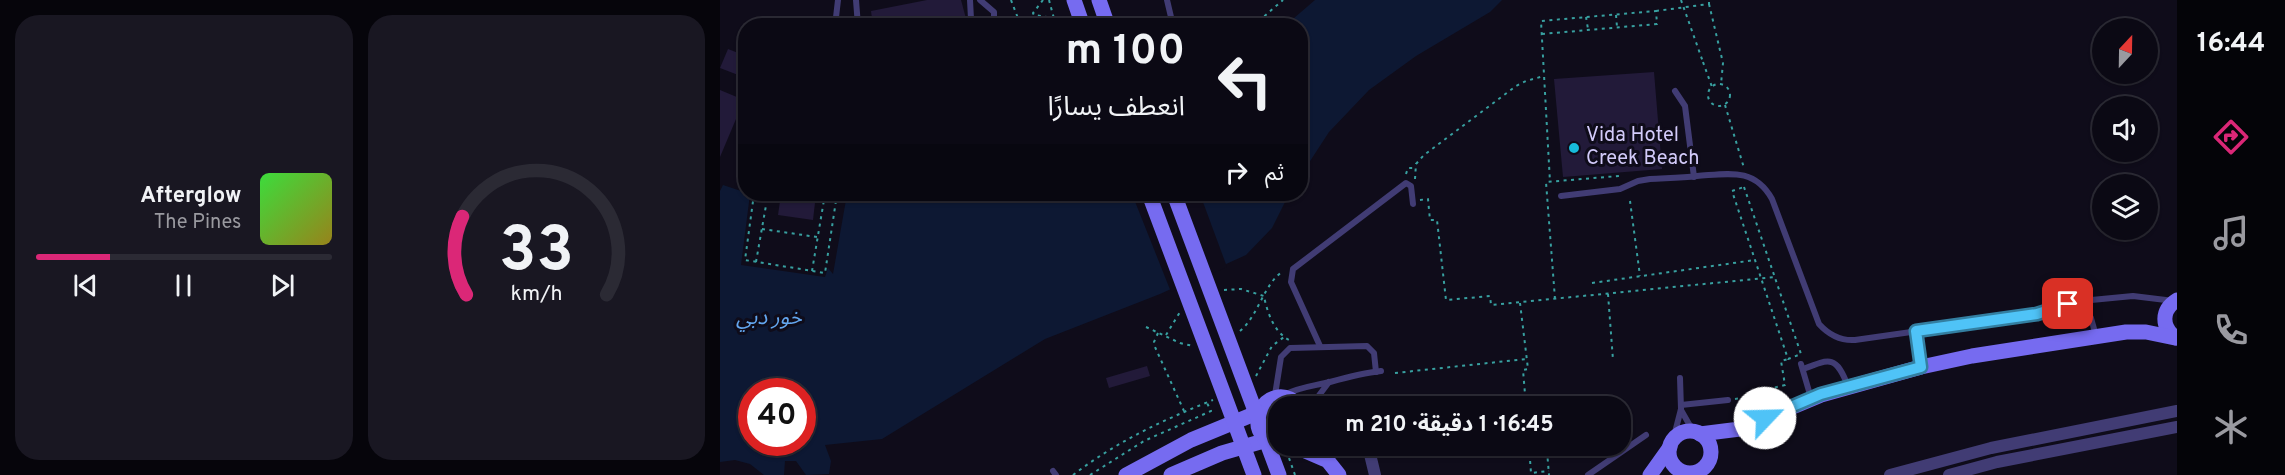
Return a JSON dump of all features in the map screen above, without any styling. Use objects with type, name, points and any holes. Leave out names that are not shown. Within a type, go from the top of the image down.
[{"type":"street","points":[[1074,0],[1080,18]]},
{"type":"street","points":[[1099,0],[1105,18]]},
{"type":"street","points":[[1152,201],[1254,475]]},
{"type":"street","points":[[1177,201],[1289,474]]},
{"type":"street","points":[[2126,332],[2147,323],[2173,304]]},
{"type":"street","points":[[2173,304],[2165,323],[2170,334],[2176,338]]},
{"type":"street","points":[[1656,475],[1700,471],[1724,442],[1740,429],[1811,398],[1848,386],[1972,356],[2126,332],[2146,332],[2176,338]]},
{"type":"street","points":[[1126,475],[1173,449],[1259,412],[1268,402]]},
{"type":"street","points":[[1891,475],[1991,448],[2177,411]]},
{"type":"street","points":[[1259,412],[1260,432],[1268,438]]},
{"type":"street","points":[[1949,475],[1997,462],[2177,427]]},
{"type":"street","points":[[1650,475],[1681,433],[1740,429]]},
{"type":"street","points":[[1699,433],[1710,446],[1711,457]]},
{"type":"street","points":[[1171,475],[1216,455],[1268,443]]},
{"type":"street","points":[[1671,444],[1670,459],[1677,469],[1683,472]]},
{"type":"street","points":[[1317,456],[1326,460]]},
{"type":"street","points":[[1323,456],[1339,475]]},
{"type":"street","points":[[1370,456],[1375,475]]},
{"type":"lane","points":[[836,18],[838,0]]},
{"type":"lane","points":[[856,0],[857,18]]},
{"type":"lane","points":[[970,0],[971,18]]},
{"type":"lane","points":[[980,0],[994,12],[994,18]]},
{"type":"lane","points":[[1167,0],[1171,18]]},
{"type":"lane","points":[[1675,91],[1685,106],[1694,177]]},
{"type":"lane","points":[[1561,196],[1620,189],[1644,179],[1733,173],[1746,176],[1764,187],[1772,199],[1816,318],[1824,329],[1835,337],[1848,340],[2037,314],[2081,301],[2133,296],[2173,304]]},
{"type":"lane","points":[[1320,346],[1291,282],[1293,268],[1406,183],[1411,186],[1415,202]]},
{"type":"lane","points":[[2081,301],[2091,318],[2097,337]]},
{"type":"lane","points":[[1916,331],[1921,367]]},
{"type":"lane","points":[[1276,396],[1281,357],[1290,348],[1367,346],[1374,353],[1379,371],[1298,388],[1280,396]]},
{"type":"lane","points":[[1811,398],[1802,367],[1824,361],[1832,362],[1841,369],[1848,386]]},
{"type":"lane","points":[[1671,444],[1681,407],[1680,378]]},
{"type":"lane","points":[[1319,396],[1330,382]]},
{"type":"lane","points":[[1681,407],[1728,400]]},
{"type":"lane","points":[[1681,407],[1689,424],[1699,433]]},
{"type":"lane","points":[[1592,474],[1646,435]]},
{"type":"path","points":[[1011,0],[1018,18]]},
{"type":"path","points":[[1043,0],[1034,15],[1054,18],[1049,0]]},
{"type":"path","points":[[1262,18],[1283,0]]},
{"type":"path","points":[[1681,0],[1712,87]]},
{"type":"path","points":[[1550,182],[1541,21],[1656,11],[1709,2],[1723,63],[1721,84]]},
{"type":"path","points":[[1542,34],[1657,24],[1656,11]]},
{"type":"path","points":[[1616,15],[1617,27]]},
{"type":"path","points":[[1587,17],[1588,30]]},
{"type":"path","points":[[1416,181],[1415,168],[1424,155],[1516,86],[1534,77],[1544,76]]},
{"type":"path","points":[[1721,84],[1712,87],[1708,95],[1716,105],[1725,105]]},
{"type":"path","points":[[1721,84],[1730,93],[1725,105]]},
{"type":"path","points":[[1725,105],[1746,176]]},
{"type":"path","points":[[1406,183],[1406,170],[1415,168]]},
{"type":"path","points":[[1555,299],[1546,182],[1619,176]]},
{"type":"path","points":[[1728,400],[1750,397],[1749,394],[1785,386],[1781,361],[1801,354],[1744,187],[1732,191],[1788,358]]},
{"type":"path","points":[[1415,202],[1428,199],[1430,220],[1437,220],[1446,300],[1490,296],[1491,305],[1774,278]]},
{"type":"path","points":[[753,201],[745,260],[825,273],[836,201]]},
{"type":"path","points":[[756,262],[767,201]]},
{"type":"path","points":[[812,271],[824,201]]},
{"type":"path","points":[[1630,201],[1640,276]]},
{"type":"path","points":[[762,229],[817,237]]},
{"type":"path","points":[[1592,282],[1755,260]]},
{"type":"path","points":[[1608,294],[1613,360]]},
{"type":"path","points":[[1264,296],[1269,314],[1284,337],[1302,346]]},
{"type":"path","points":[[1520,303],[1528,369],[1523,370],[1525,396]]},
{"type":"path","points":[[1158,333],[1154,342],[1155,347],[1184,411]]},
{"type":"path","points":[[1252,380],[1263,366],[1272,346],[1284,337]]},
{"type":"path","points":[[1395,373],[1526,359]]},
{"type":"path","points":[[1073,475],[1139,432],[1216,399]]},
{"type":"path","points":[[1090,475],[1144,441],[1211,411],[1207,403]]},
{"type":"path","points":[[1139,432],[1144,441]]},
{"type":"path","points":[[1530,456],[1531,474],[1549,473],[1547,456]]},
{"type":"water","points":[[1315,0],[1502,0],[1490,12],[1416,56],[1369,90],[1329,132],[1308,164],[1308,18],[1294,18]]},
{"type":"water","name":"خور دبي","points":[[723,185],[738,190],[738,201],[749,201],[741,265],[825,277],[828,268],[833,274],[846,201],[1286,201],[1272,228],[1246,255],[1160,294],[1045,339],[882,439],[825,445],[831,461],[829,474],[806,475],[796,461],[785,461],[784,475],[764,475],[750,464],[735,460],[720,462],[720,191]]},
{"type":"pier","points":[[1135,201],[1203,201],[1227,267],[1171,292]]},
{"type":"building","points":[[927,0],[961,0],[966,18],[872,18],[871,11]]},
{"type":"building","points":[[728,49],[738,53],[738,75],[720,68]]},
{"type":"building","name":"Vida Hotel Creek Beach","points":[[1654,72],[1662,169],[1563,177],[1554,79]]},
{"type":"building","points":[[720,90],[738,98],[738,114],[720,157]]},
{"type":"building","points":[[780,201],[815,201],[813,220],[778,215]]},
{"type":"building","points":[[1147,366],[1150,376],[1109,388],[1106,378]]},
{"type":"place","name":"Vida Hotel Creek Beach","points":[[1574,148]]},
{"type":"route","points":[[1765,418],[1821,394],[1921,367],[1916,331],[2037,314],[2068,304]]}]
